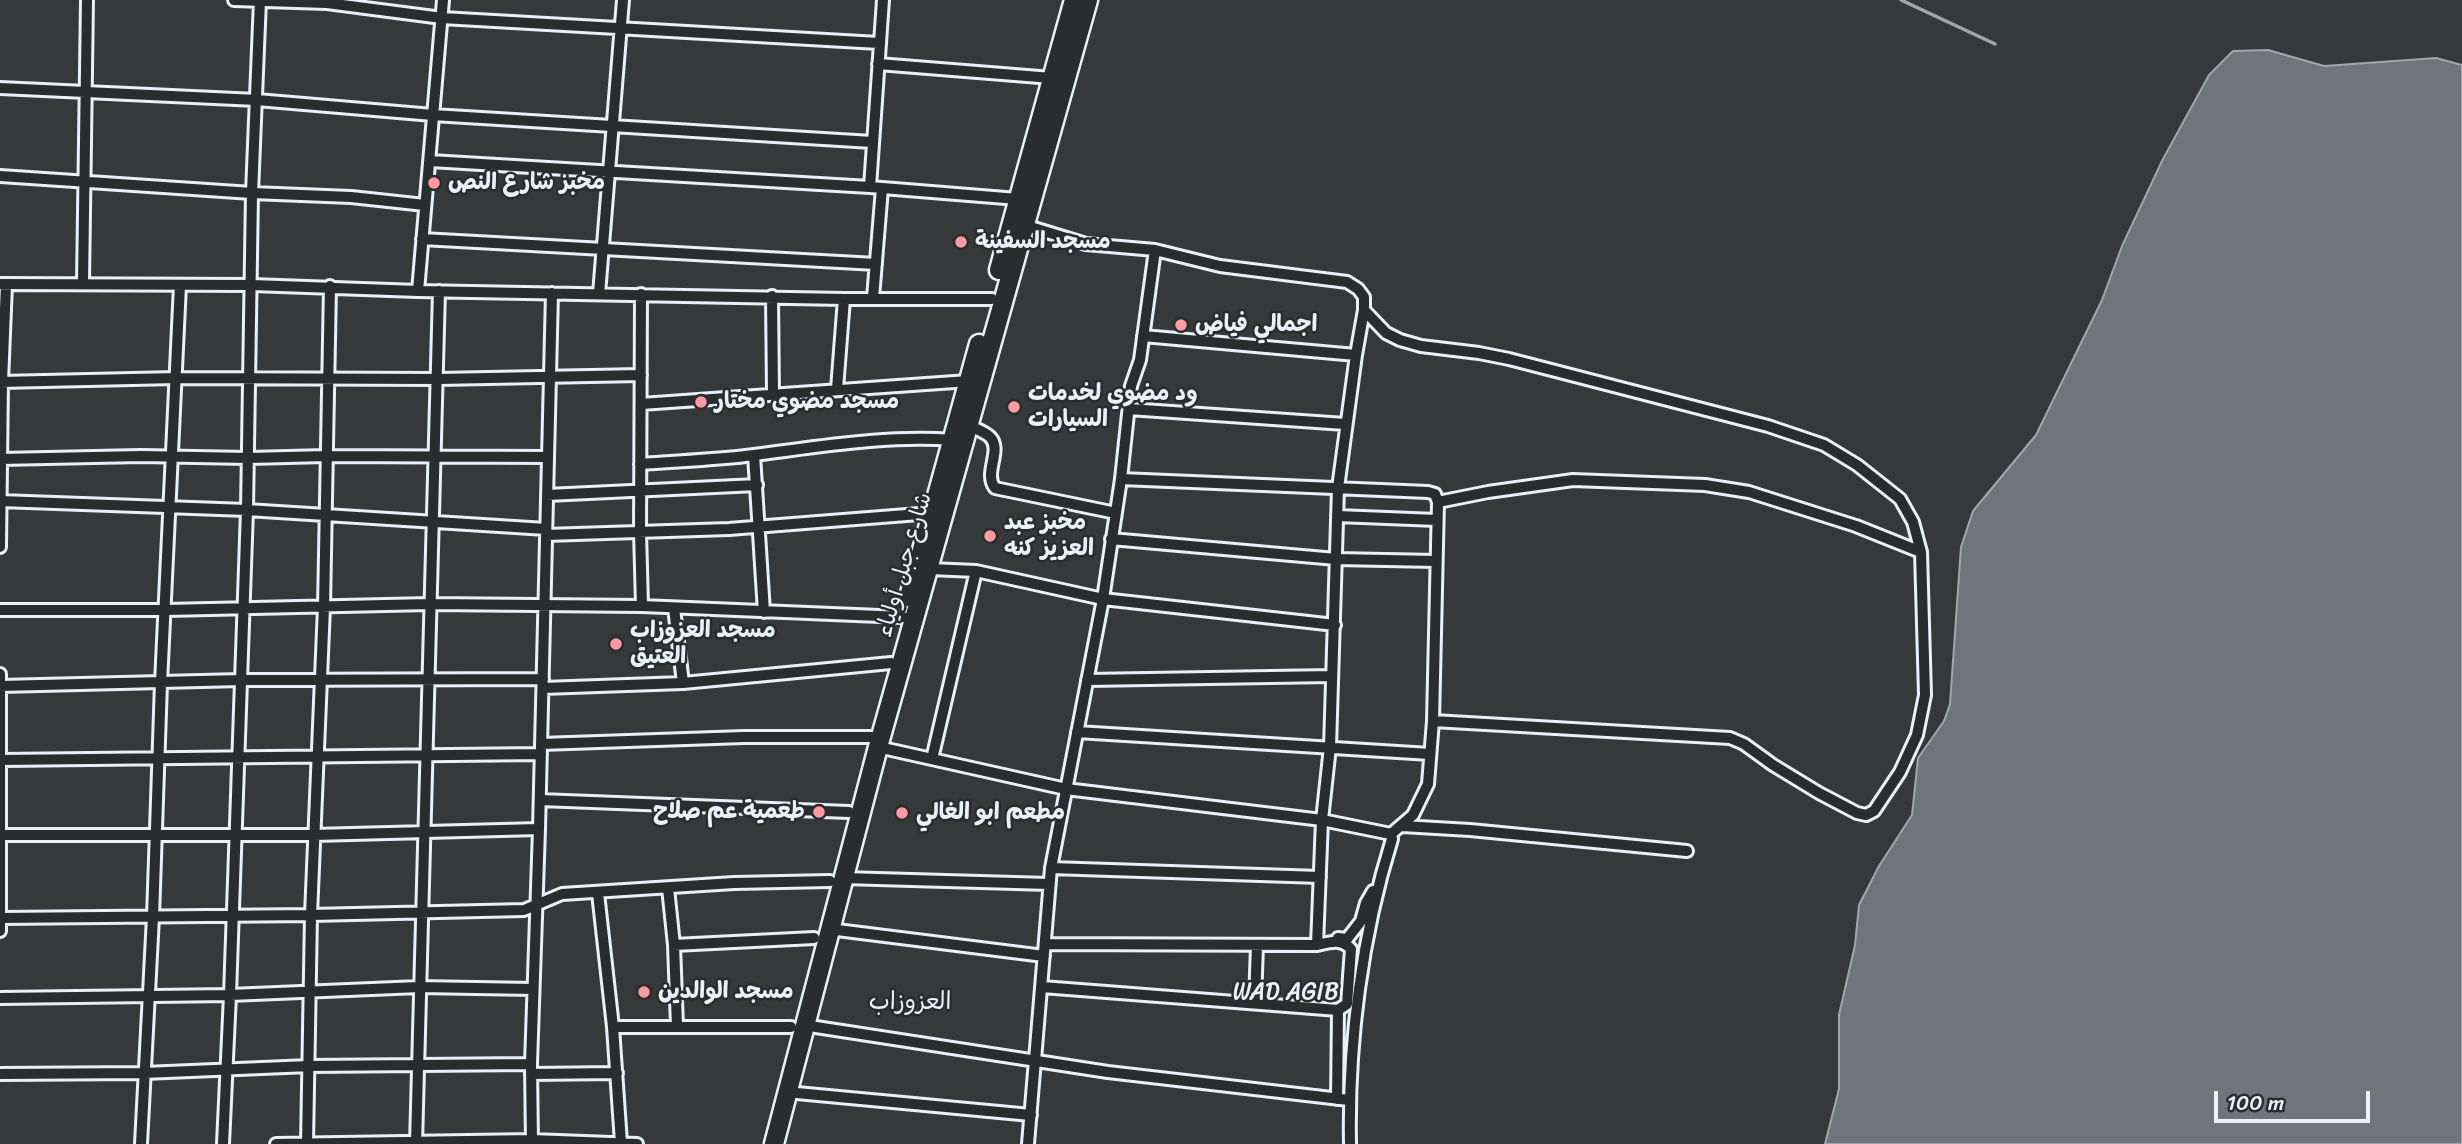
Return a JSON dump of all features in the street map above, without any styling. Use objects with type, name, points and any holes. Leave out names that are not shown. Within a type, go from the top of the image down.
[{"type":"main road","name":"شارع جبل أولياء","points":[[890,687],[891,663],[903,617],[1074,0]]},
{"type":"main road","name":"شارع جبل أولياء","points":[[762,1144],[890,687],[930,569],[1088,0]]},
{"type":"main road","name":"شارع جبل أولياء","points":[[836,880],[849,812],[875,742]]},
{"type":"main road","name":"شارع جبل أولياء","points":[[774,1144],[797,1026]]},
{"type":"street","points":[[83,283],[87,0]]},
{"type":"street","points":[[234,0],[327,3],[442,18],[879,43]]},
{"type":"street","points":[[418,291],[443,0]]},
{"type":"street","points":[[599,294],[623,0]]},
{"type":"street","points":[[870,187],[883,0]]},
{"type":"street","points":[[223,1144],[244,608],[252,193],[260,1]]},
{"type":"street","points":[[878,64],[1052,78]]},
{"type":"street","points":[[0,88],[257,100],[433,115],[872,142]]},
{"type":"street","points":[[430,161],[870,187],[1018,199]]},
{"type":"street","points":[[0,176],[352,197],[425,205]]},
{"type":"street","points":[[873,298],[882,188]]},
{"type":"street","points":[[1024,225],[1086,244],[1155,250],[1220,267],[1347,282],[1358,289],[1363,297],[1364,310],[1345,424],[1338,488],[1330,747],[1322,820],[1318,942]]},
{"type":"street","points":[[422,239],[876,264]]},
{"type":"street","points":[[1028,1144],[1051,868],[1103,598],[1121,479],[1131,386],[1140,360],[1155,250]]},
{"type":"street","points":[[0,547],[3,284],[330,286],[418,291],[992,299]]},
{"type":"street","points":[[141,1144],[180,285]]},
{"type":"street","points":[[307,1144],[311,915],[324,607],[330,286]]},
{"type":"street","points":[[416,1143],[416,1065],[430,681],[439,291]]},
{"type":"street","points":[[532,1142],[531,1069],[552,293]]},
{"type":"street","points":[[641,294],[642,607]]},
{"type":"street","points":[[772,296],[773,394]]},
{"type":"street","points":[[837,389],[844,299]]},
{"type":"street","points":[[1364,310],[1386,333],[1400,340],[1509,359],[1768,426],[1824,445],[1857,465],[1900,499],[1913,522],[1921,552],[1925,695],[1921,720],[1900,772],[1874,811],[1866,815],[1819,793],[1744,744],[1730,738],[1433,721]]},
{"type":"street","points":[[1143,336],[1356,355]]},
{"type":"street","points":[[1,382],[641,375]]},
{"type":"street","points":[[641,404],[969,381]]},
{"type":"street","points":[[1129,409],[1345,424]]},
{"type":"street","points":[[970,426],[990,437],[993,443],[990,480],[995,488],[1116,513]]},
{"type":"street","points":[[640,464],[836,445],[953,440]]},
{"type":"street","points":[[754,455],[764,611]]},
{"type":"street","points":[[1,459],[141,456],[548,457]]},
{"type":"street","points":[[0,760],[426,755],[744,737],[875,742],[932,759],[1066,789],[1322,820],[1391,834],[1402,826],[1421,802],[1428,784],[1433,721],[1438,502],[1435,494],[1121,479]]},
{"type":"street","points":[[1438,502],[1573,480],[1705,485],[1749,492],[1856,526],[1921,552]]},
{"type":"street","points":[[547,495],[757,485]]},
{"type":"street","points":[[1,501],[247,510],[546,532],[760,526],[932,513]]},
{"type":"street","points":[[1337,516],[1437,520]]},
{"type":"street","points":[[1111,539],[1336,559],[1436,561]]},
{"type":"street","points":[[930,569],[976,571],[1103,598],[1335,625]]},
{"type":"street","points":[[932,759],[976,571]]},
{"type":"street","points":[[0,610],[166,610],[430,604],[642,607],[903,617]]},
{"type":"street","points":[[674,608],[683,683]]},
{"type":"street","points":[[0,686],[241,680],[683,683],[891,663]]},
{"type":"street","points":[[0,674],[0,931]]},
{"type":"street","points":[[1087,680],[1332,676]]},
{"type":"street","points":[[1077,732],[1430,754]]},
{"type":"street","points":[[540,800],[849,812]]},
{"type":"street","points":[[1402,826],[1687,850]]},
{"type":"street","points":[[1,835],[314,835],[539,829]]},
{"type":"street","points":[[1350,1144],[1349,1100],[1362,972],[1371,915],[1391,834]]},
{"type":"street","points":[[1051,868],[1320,877]]},
{"type":"street","points":[[1318,942],[1347,939],[1355,932],[1366,903],[1381,877]]},
{"type":"street","points":[[1,918],[524,910],[537,907],[554,896],[734,883],[836,880],[1049,884]]},
{"type":"street","points":[[668,888],[674,945],[677,1026]]},
{"type":"street","points":[[598,893],[613,1027],[621,1143]]},
{"type":"street","points":[[674,945],[821,934],[1044,950],[1333,941],[1346,944],[1351,949],[1346,1004],[1338,1010],[1042,987]]},
{"type":"street","points":[[1255,1002],[1257,945]]},
{"type":"street","points":[[0,999],[230,995],[419,987],[533,989]]},
{"type":"street","points":[[1336,1099],[1338,1010]]},
{"type":"street","points":[[613,1027],[797,1026],[1108,1072],[1349,1100]]},
{"type":"street","points":[[0,1074],[144,1073],[309,1066],[416,1065],[617,1073]]},
{"type":"street","points":[[786,1092],[1031,1115]]},
{"type":"street","points":[[276,1144],[637,1144]]},
{"type":"shaded area","points":[[2268,50],[2324,66],[2436,58],[2462,65],[2462,1144],[1825,1144],[1839,1089],[1839,1015],[1855,945],[1859,905],[1879,866],[1912,815],[1918,758],[1944,721],[1950,704],[1961,547],[1973,511],[2036,435],[2102,300],[2122,246],[2163,159],[2209,75],[2233,51]]},
{"type":"waterway","points":[[1901,0],[1995,44]]},
{"type":"place","name":"مخبز شارع النص","points":[[434,183]]},
{"type":"place","name":"مسجد السفينة","points":[[961,242]]},
{"type":"place","name":"اجمالي فياض","points":[[1181,325]]},
{"type":"place","name":"مسجد مضوي مختار","points":[[701,402]]},
{"type":"place","name":"ود مضوي لخدمات السيارات","points":[[1014,407]]},
{"type":"place","name":"مخبز عبد العزيز كنه","points":[[990,536]]},
{"type":"place","name":"مسجد العزوزاب العتيق","points":[[616,644]]},
{"type":"place","name":"طعمية عم صلاح","points":[[819,812]]},
{"type":"place","name":"مطعم ابو الغالي","points":[[902,813]]},
{"type":"place","name":"مسجد الوالدين","points":[[644,992]]},
{"type":"district","name":"WAD AGIB","points":[[1286,993]]},
{"type":"district","name":"العزوزاب","points":[[910,1003]]}]
